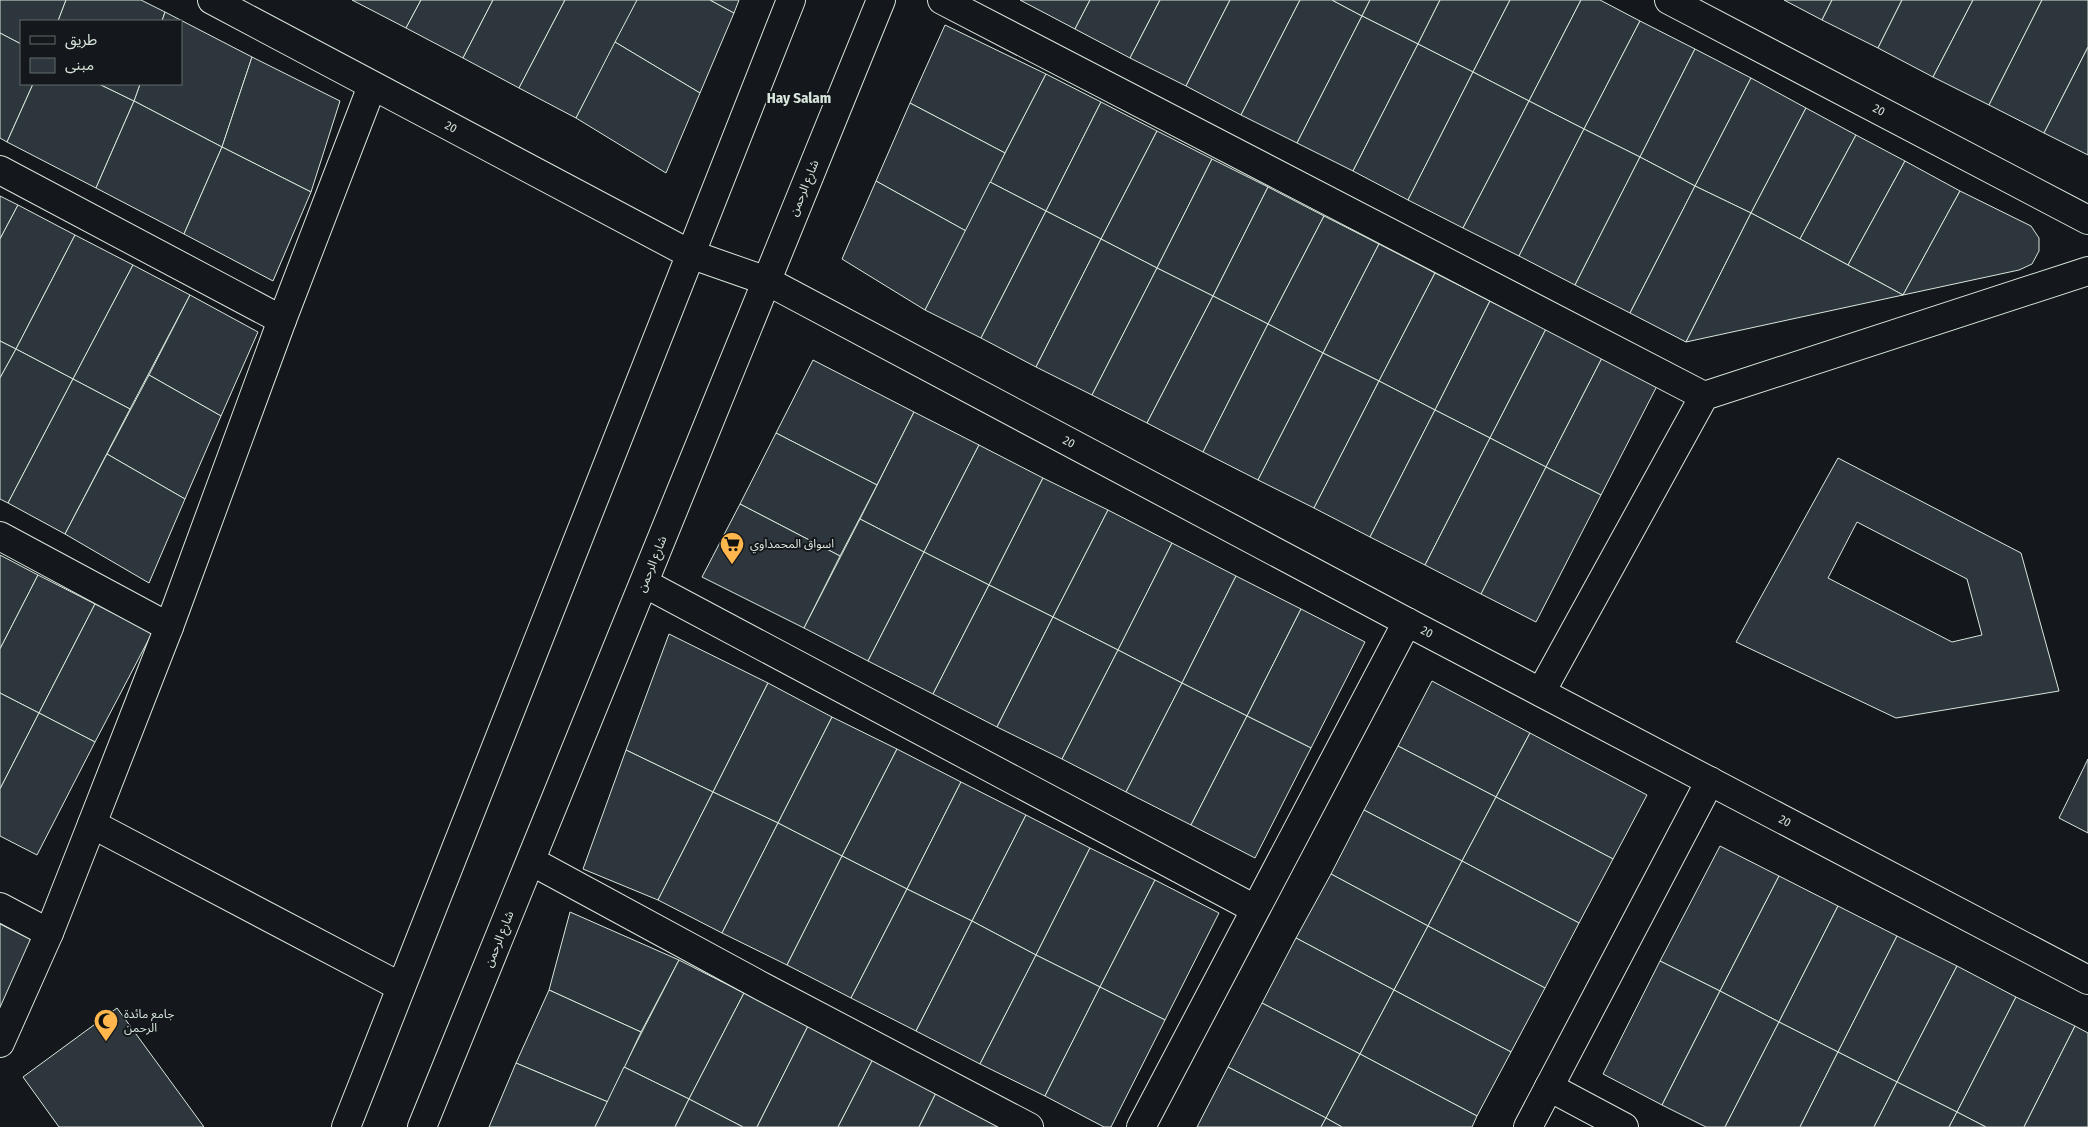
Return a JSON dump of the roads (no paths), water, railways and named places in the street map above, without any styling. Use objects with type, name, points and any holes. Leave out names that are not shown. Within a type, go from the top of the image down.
[{"type":"street","name":"20","points":[[212,0],[690,254],[767,280],[1407,622],[2088,980]]},
{"type":"street","points":[[346,1127],[791,0]]},
{"type":"street","name":"شارع الرحمن","points":[[422,1127],[881,0]]},
{"type":"street","points":[[942,0],[1704,396]]},
{"type":"street","name":"20","points":[[1669,0],[2088,220]]},
{"type":"street","points":[[0,1044],[49,933],[169,626],[282,320],[372,86]]},
{"type":"street","points":[[0,170],[282,320]]},
{"type":"street","points":[[1541,692],[1704,396],[2088,270]]},
{"type":"street","points":[[0,536],[169,626]]},
{"type":"street","points":[[644,583],[1255,909]]},
{"type":"street","points":[[1141,1127],[1407,622]]},
{"type":"street","points":[[1528,1127],[1710,781]]},
{"type":"street","points":[[92,824],[401,988]]},
{"type":"street","points":[[531,861],[763,987],[1029,1127]]},
{"type":"street","points":[[0,907],[49,933]]},
{"type":"street","points":[[1549,1087],[1624,1127]]},
{"type":"place","name":"اسواق المحمداوي","points":[[732,565]]},
{"type":"place","name":"جامع مائدة الرحمن","points":[[106,1042]]},
{"type":"district","name":"Hay Salam","points":[[799,98]]}]
